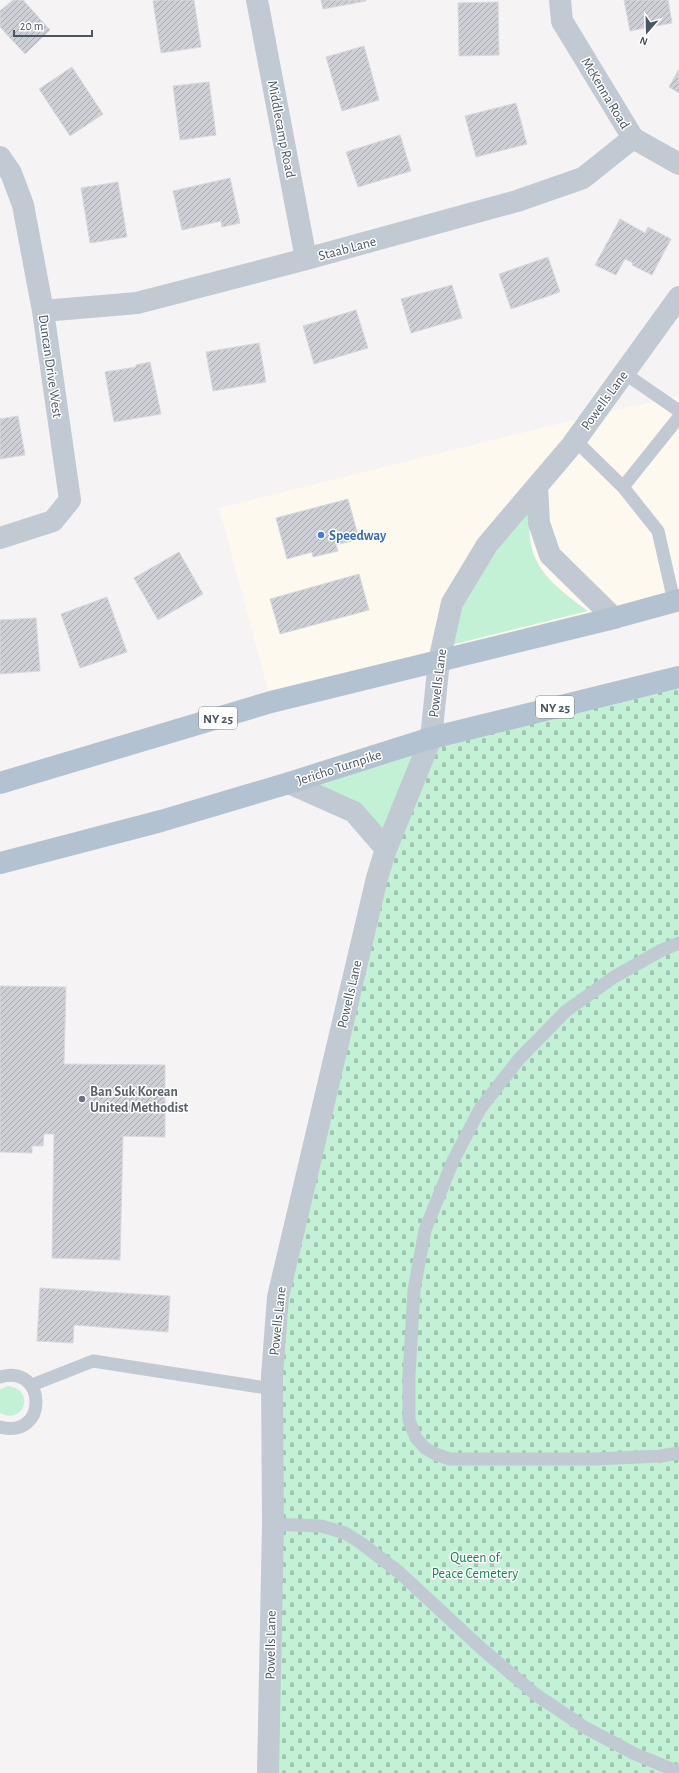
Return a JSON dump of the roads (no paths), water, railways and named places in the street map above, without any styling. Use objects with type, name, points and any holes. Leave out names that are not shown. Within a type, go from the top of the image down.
[{"type":"main road","name":"NY 25","points":[[0,783],[271,702],[614,618],[677,600]]},
{"type":"main road","name":"Jericho Turnpike","points":[[0,863],[153,823],[289,783],[431,738],[679,677]]},
{"type":"street","name":"Middlecamp Road","points":[[257,0],[306,259]]},
{"type":"street","name":"McKenna Road","points":[[560,0],[562,21],[633,138],[679,164]]},
{"type":"street","name":"Staab Lane","points":[[43,310],[137,303],[306,259],[517,201],[583,178],[633,138]]},
{"type":"street","name":"Duncan Drive West","points":[[0,157],[11,173],[23,205],[43,310],[70,500],[53,522],[0,538]]},
{"type":"street","name":"Powells Lane","points":[[268,1773],[273,1524],[273,1389],[278,1297],[377,878],[386,849],[431,738],[439,661],[452,603],[487,545],[575,440],[679,297]]},
{"type":"street","points":[[537,486],[539,523],[550,555],[614,618]]},
{"type":"street","points":[[289,783],[354,812],[386,849]]},
{"type":"lane","points":[[624,373],[679,411]]},
{"type":"lane","points":[[623,487],[679,417]]},
{"type":"lane","points":[[575,440],[623,487],[658,531],[677,600]]},
{"type":"lane","points":[[679,943],[662,950],[614,977],[566,1011],[519,1059],[480,1109],[453,1161],[425,1230],[414,1290],[409,1376],[409,1420],[416,1438],[425,1448],[435,1454],[450,1459],[596,1459],[661,1456],[679,1453]]},
{"type":"lane","points":[[32,1386],[93,1361],[273,1389]]},
{"type":"lane","points":[[0,1377],[9,1375],[18,1376],[25,1380],[32,1386],[36,1393],[37,1401],[36,1410],[32,1418],[25,1424],[16,1428],[0,1427]]},
{"type":"lane","points":[[273,1524],[321,1526],[345,1533],[361,1543],[400,1574],[482,1649],[535,1694],[584,1727],[635,1754],[679,1772]]},
{"type":"place","name":"Speedway","points":[[321,535]]},
{"type":"place","name":"Ban Suk Korean United Methodist","points":[[82,1099]]},
{"type":"park label","name":"Queen of Peace Cemetery","points":[[475,1566]]}]
